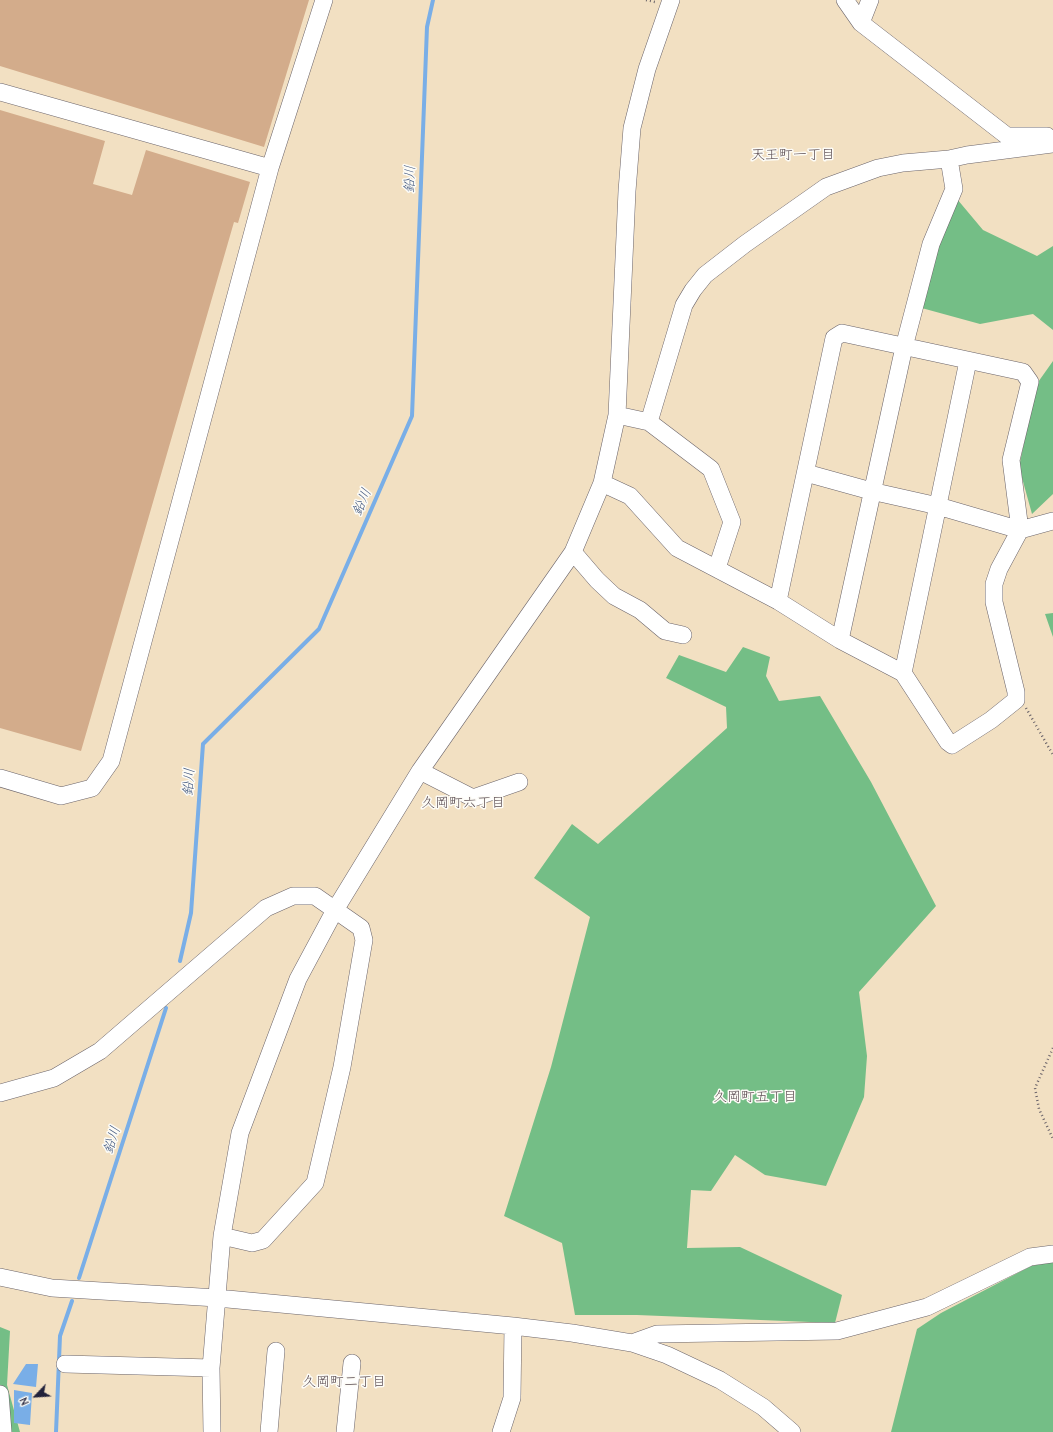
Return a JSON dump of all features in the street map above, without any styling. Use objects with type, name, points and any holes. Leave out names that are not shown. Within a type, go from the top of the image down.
[{"type":"street","points":[[0,778],[61,796],[92,788],[111,761],[270,168],[324,0]]},
{"type":"street","points":[[212,1432],[211,1368],[222,1236],[240,1133],[298,979],[335,910],[420,772],[573,552],[602,483],[617,415],[627,191],[632,128],[647,69],[671,0]]},
{"type":"street","points":[[845,0],[861,23],[1007,136],[1045,136],[1053,138]]},
{"type":"street","points":[[861,23],[870,0]]},
{"type":"street","points":[[0,92],[270,168]]},
{"type":"street","points":[[649,422],[684,306],[693,290],[705,275],[745,244],[826,187],[878,168],[903,162],[949,159],[967,155],[1053,144]]},
{"type":"street","points":[[840,640],[871,491],[904,347],[931,244],[954,189],[949,159]]},
{"type":"street","points":[[602,483],[630,496],[677,548],[778,601],[840,640],[903,673],[948,742],[952,745],[991,720],[1016,700],[1016,692],[994,602],[994,584],[999,569],[1020,530],[1011,460],[1030,382],[1023,372],[842,333],[834,338],[778,601]]},
{"type":"street","points":[[903,673],[968,360]]},
{"type":"street","points":[[617,415],[649,422],[711,469],[732,522],[717,568]]},
{"type":"street","points":[[806,473],[871,491],[938,506],[1020,530],[1053,520]]},
{"type":"street","points":[[573,552],[596,580],[614,596],[640,610],[665,631],[683,635]]},
{"type":"street","points":[[420,772],[473,798],[519,782]]},
{"type":"street","points":[[0,1093],[54,1078],[100,1051],[266,908],[293,896],[315,896],[361,928],[364,940],[342,1066],[314,1183],[263,1240],[252,1243],[222,1236]]},
{"type":"street","points":[[632,1343],[657,1334],[837,1331],[928,1307],[1030,1257],[1053,1254]]},
{"type":"street","points":[[0,1277],[52,1288],[217,1298],[513,1326],[572,1333],[632,1343],[668,1355],[720,1380],[763,1407],[792,1432]]},
{"type":"street","points":[[501,1432],[512,1398],[513,1326]]},
{"type":"street","points":[[269,1432],[276,1351]]},
{"type":"street","points":[[345,1432],[352,1363]]},
{"type":"street","points":[[65,1364],[211,1368]]},
{"type":"street","points":[[0,1394],[3,1432]]},
{"type":"path","points":[[1016,692],[1053,754]]},
{"type":"path","points":[[1053,1048],[1035,1088],[1039,1109],[1053,1139]]},
{"type":"green space","points":[[957,199],[983,230],[1037,256],[1053,246],[1053,330],[1033,314],[980,324],[918,307],[934,243]]},
{"type":"green space","points":[[1053,361],[1053,494],[1032,514],[1019,467],[1036,385]]},
{"type":"green space","points":[[1053,613],[1053,637],[1045,614]]},
{"type":"green space","points":[[743,647],[770,657],[766,676],[779,701],[820,696],[871,782],[936,906],[859,992],[867,1056],[864,1097],[826,1186],[765,1175],[735,1155],[711,1191],[691,1190],[687,1248],[740,1247],[842,1295],[835,1323],[637,1315],[575,1315],[562,1243],[504,1216],[551,1067],[590,917],[534,878],[572,824],[598,844],[727,728],[726,707],[666,678],[679,655],[726,672]]},
{"type":"green space","points":[[1053,1262],[1053,1432],[891,1432],[917,1329],[941,1313],[1031,1266]]},
{"type":"green space","points":[[0,1327],[10,1331],[7,1385],[20,1432],[0,1432]]},
{"type":"water","points":[[26,1364],[38,1364],[36,1387],[13,1384]]},
{"type":"water","points":[[14,1390],[32,1393],[30,1425],[14,1423]]},
{"type":"building","points":[[0,0],[309,0],[264,147],[0,66]]},
{"type":"building","points":[[0,110],[105,141],[93,184],[132,195],[146,150],[250,182],[238,223],[234,222],[81,751],[0,728]]},
{"type":"waterway","name":"鉛川","points":[[180,961],[191,913],[203,744],[319,629],[412,416],[427,27],[433,0]]},
{"type":"waterway","name":"鉛川","points":[[79,1278],[166,1008]]},
{"type":"waterway","name":"鉛川","points":[[56,1432],[60,1336],[72,1301]]},
{"type":"district","name":"天王町一丁目","points":[[793,155]]},
{"type":"district","name":"久岡町六丁目","points":[[463,803]]},
{"type":"district","name":"久岡町五丁目","points":[[755,1097]]},
{"type":"district","name":"久岡町二丁目","points":[[344,1382]]}]
